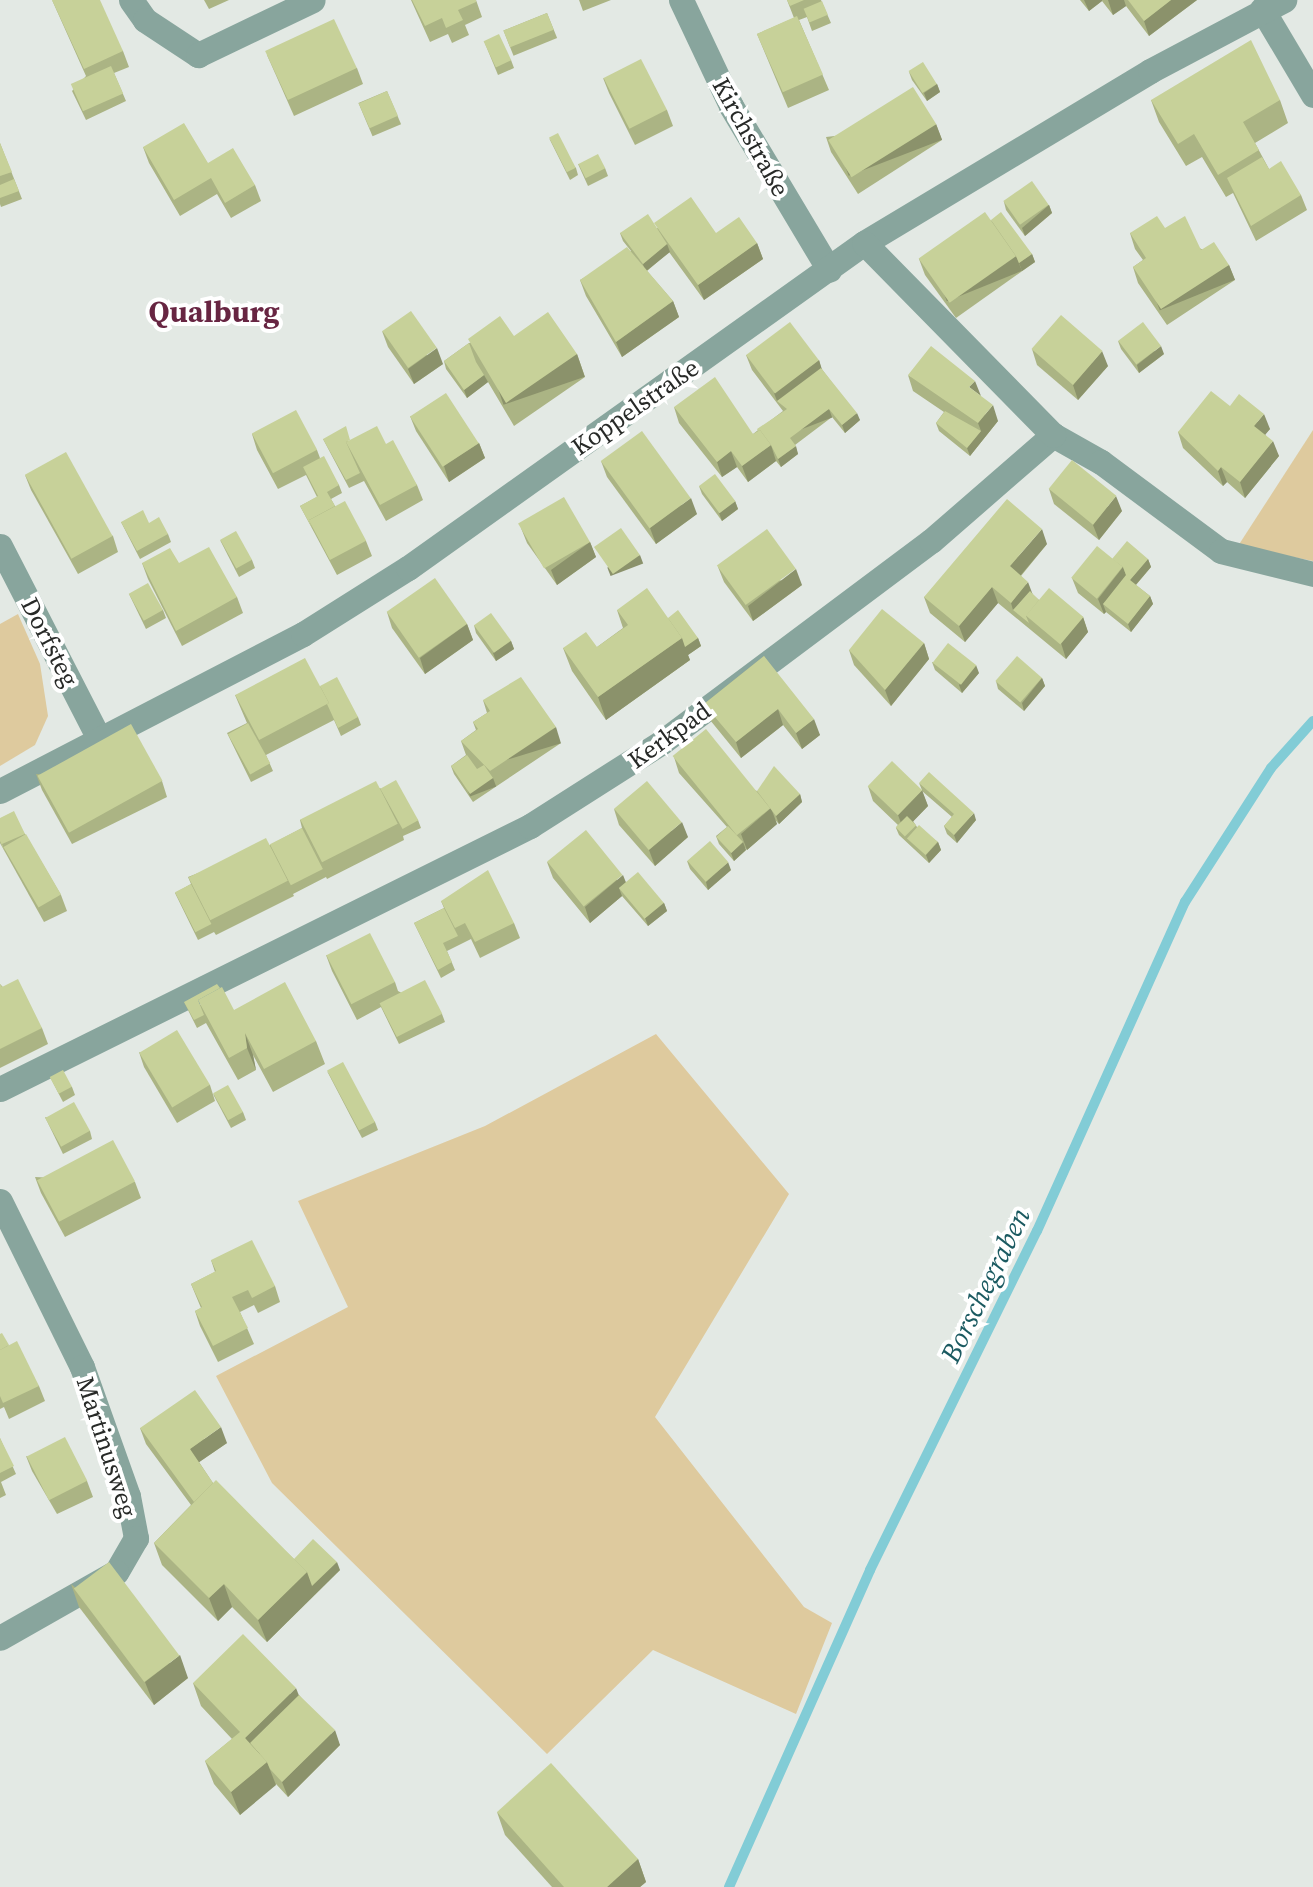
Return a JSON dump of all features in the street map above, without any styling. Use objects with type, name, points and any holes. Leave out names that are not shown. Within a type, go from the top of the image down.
[{"type":"street","points":[[131,0],[145,20],[198,56],[313,0]]},
{"type":"street","name":"Kirchstraße","points":[[681,0],[731,106],[829,270]]},
{"type":"street","name":"Koppelstraße","points":[[0,791],[303,634],[408,568],[864,243],[1273,4],[1313,95]]},
{"type":"street","points":[[864,243],[1053,435],[1101,462],[1221,551],[1313,574]]},
{"type":"street","name":"Kerkpad","points":[[0,1089],[530,826],[662,742],[931,540],[1053,435]]},
{"type":"street","name":"Dorfsteg","points":[[0,546],[99,739]]},
{"type":"street","name":"Martinusweg","points":[[0,1201],[82,1367],[128,1496],[136,1538],[116,1572],[0,1638]]},
{"type":"shaded area","points":[[1313,430],[1313,561],[1238,546]]},
{"type":"shaded area","points":[[18,614],[40,664],[48,716],[35,745],[0,766],[0,624]]},
{"type":"shaded area","points":[[656,1034],[789,1194],[655,1417],[804,1607],[832,1623],[796,1714],[653,1650],[547,1754],[272,1483],[216,1376],[348,1307],[298,1201],[485,1126]]},
{"type":"building","points":[[52,0],[100,0],[123,51],[84,69]]},
{"type":"building","points":[[412,0],[476,2],[458,10],[463,20],[446,28],[442,18],[425,26]]},
{"type":"building","points":[[1128,0],[1171,0],[1144,21]]},
{"type":"building","points":[[822,1],[828,15],[809,23],[804,9]]},
{"type":"building","points":[[547,13],[554,30],[510,47],[503,31]]},
{"type":"building","points":[[797,16],[823,74],[783,92],[757,34]]},
{"type":"building","points":[[334,19],[357,68],[288,100],[265,51]]},
{"type":"building","points":[[499,34],[511,60],[496,67],[484,41]]},
{"type":"building","points":[[1251,40],[1280,100],[1243,122],[1259,150],[1218,175],[1194,134],[1178,144],[1151,100]]},
{"type":"building","points":[[641,59],[667,110],[629,129],[604,78]]},
{"type":"building","points":[[923,62],[937,84],[922,93],[909,71]]},
{"type":"building","points":[[111,66],[123,93],[83,111],[71,84]]},
{"type":"building","points":[[913,87],[936,124],[852,177],[828,140]]},
{"type":"building","points":[[387,91],[398,116],[370,128],[359,104]]},
{"type":"building","points":[[184,123],[208,163],[233,148],[255,185],[225,203],[211,178],[174,200],[143,147]]},
{"type":"building","points":[[558,133],[576,168],[567,172],[549,138]]},
{"type":"building","points":[[0,143],[12,172],[0,176]]},
{"type":"building","points":[[598,154],[605,168],[586,178],[578,164]]},
{"type":"building","points":[[1262,157],[1269,169],[1281,161],[1301,195],[1251,226],[1227,178]]},
{"type":"building","points":[[14,179],[19,191],[0,198],[0,185]]},
{"type":"building","points":[[1032,181],[1049,205],[1020,225],[1003,201]]},
{"type":"building","points":[[691,197],[716,233],[739,217],[757,243],[698,285],[654,223]]},
{"type":"building","points":[[985,212],[1016,256],[950,303],[919,258]]},
{"type":"building","points":[[1001,212],[1032,254],[1019,263],[991,220]]},
{"type":"building","points":[[648,214],[667,244],[643,264],[620,233]]},
{"type":"building","points":[[1157,216],[1165,228],[1185,216],[1201,250],[1214,242],[1229,265],[1161,309],[1133,267],[1146,258],[1130,233]]},
{"type":"building","points":[[627,247],[673,301],[616,342],[580,280]]},
{"type":"building","points":[[411,311],[437,348],[408,368],[382,331]]},
{"type":"building","points":[[548,312],[577,354],[506,403],[468,339],[500,316],[514,336]]},
{"type":"building","points":[[1061,315],[1103,351],[1073,385],[1031,349]]},
{"type":"building","points":[[790,322],[819,360],[775,393],[746,355]]},
{"type":"building","points":[[1143,322],[1161,346],[1136,365],[1118,341]]},
{"type":"building","points":[[469,343],[484,375],[464,390],[444,361]]},
{"type":"building","points":[[931,346],[975,381],[969,387],[993,405],[978,423],[908,375]]},
{"type":"building","points":[[821,368],[857,413],[842,425],[829,409],[790,438],[796,446],[778,459],[757,429],[787,409],[777,401]]},
{"type":"building","points":[[715,377],[753,434],[760,430],[771,445],[742,466],[731,451],[717,462],[674,407]]},
{"type":"building","points":[[1211,391],[1230,406],[1239,394],[1264,414],[1254,426],[1273,441],[1240,482],[1221,467],[1218,471],[1178,432]]},
{"type":"building","points":[[446,393],[479,443],[443,467],[410,416]]},
{"type":"building","points":[[296,410],[317,450],[273,473],[252,433]]},
{"type":"building","points":[[945,411],[981,431],[967,448],[936,423]]},
{"type":"building","points":[[346,426],[350,440],[346,442],[360,473],[346,480],[323,439]]},
{"type":"building","points":[[377,426],[386,444],[393,440],[417,485],[380,505],[346,442]]},
{"type":"building","points":[[642,431],[691,498],[650,528],[601,461]]},
{"type":"building","points":[[66,452],[113,536],[71,559],[25,475]]},
{"type":"building","points":[[324,456],[339,485],[327,492],[335,506],[309,520],[312,528],[300,506],[318,496],[303,467]]},
{"type":"building","points":[[1072,460],[1116,496],[1093,525],[1049,489]]},
{"type":"building","points":[[715,474],[735,501],[719,513],[699,486]]},
{"type":"building","points":[[564,497],[590,542],[544,569],[518,524]]},
{"type":"building","points":[[1007,499],[1042,529],[1010,566],[1028,582],[1011,603],[992,587],[959,626],[924,597]]},
{"type":"building","points":[[345,501],[366,541],[330,560],[309,520]]},
{"type":"building","points":[[143,510],[149,523],[159,517],[168,534],[137,551],[121,522]]},
{"type":"building","points":[[621,528],[640,555],[613,574],[594,547]]},
{"type":"building","points":[[767,529],[796,569],[746,605],[717,565]]},
{"type":"building","points":[[236,531],[252,560],[236,569],[220,540]]},
{"type":"building","points":[[1127,541],[1148,559],[1130,580],[1150,596],[1128,624],[1103,604],[1126,575],[1123,567],[1112,559]]},
{"type":"building","points":[[1097,546],[1123,567],[1097,599],[1071,578]]},
{"type":"building","points":[[209,547],[237,597],[176,631],[142,563],[170,548],[179,563]]},
{"type":"building","points":[[435,578],[467,624],[419,658],[387,612]]},
{"type":"building","points":[[148,583],[163,610],[144,621],[129,594]]},
{"type":"building","points":[[647,588],[682,638],[598,697],[563,648],[586,632],[597,647],[628,625],[617,610]]},
{"type":"building","points":[[1049,588],[1083,617],[1060,645],[1026,616]]},
{"type":"building","points":[[1030,591],[1039,600],[1026,616],[1029,623],[1013,610]]},
{"type":"building","points":[[882,609],[924,643],[885,690],[849,650]]},
{"type":"building","points":[[678,610],[698,638],[685,647],[668,618]]},
{"type":"building","points":[[491,613],[511,641],[494,653],[474,625]]},
{"type":"building","points":[[948,643],[976,665],[961,685],[933,663]]},
{"type":"building","points":[[764,656],[814,719],[796,733],[778,709],[736,742],[704,704]]},
{"type":"building","points":[[1017,656],[1042,678],[1020,703],[995,681]]},
{"type":"building","points":[[305,658],[329,703],[259,740],[235,695]]},
{"type":"building","points":[[337,677],[358,717],[338,728],[320,686]]},
{"type":"building","points":[[521,677],[556,727],[490,771],[461,741],[478,729],[473,722],[490,711],[483,700]]},
{"type":"building","points":[[248,723],[270,763],[250,774],[228,734]]},
{"type":"building","points":[[131,724],[163,781],[69,833],[37,776]]},
{"type":"building","points":[[706,729],[770,808],[737,835],[673,756]]},
{"type":"building","points":[[467,755],[477,769],[484,765],[493,778],[470,794],[451,766]]},
{"type":"building","points":[[892,761],[922,790],[898,815],[868,786]]},
{"type":"building","points":[[774,766],[800,794],[776,816],[757,791]]},
{"type":"building","points":[[929,772],[974,813],[954,835],[944,826],[954,814],[919,783]]},
{"type":"building","points":[[396,780],[418,820],[403,829],[380,789]]},
{"type":"building","points":[[376,781],[398,824],[322,862],[300,820]]},
{"type":"building","points":[[647,781],[682,822],[649,850],[614,809]]},
{"type":"building","points":[[14,811],[25,834],[2,844],[5,852],[0,841],[0,818]]},
{"type":"building","points":[[907,816],[916,825],[905,837],[896,827]]},
{"type":"building","points":[[919,825],[938,842],[926,855],[907,838]]},
{"type":"building","points":[[728,826],[743,842],[731,853],[716,837]]},
{"type":"building","points":[[302,828],[323,869],[291,885],[270,844]]},
{"type":"building","points":[[586,830],[623,875],[584,907],[547,861]]},
{"type":"building","points":[[26,834],[61,895],[38,908],[3,847]]},
{"type":"building","points":[[266,838],[288,881],[210,920],[188,877]]},
{"type":"building","points":[[710,841],[728,862],[706,882],[687,861]]},
{"type":"building","points":[[488,870],[514,923],[475,942],[465,923],[455,928],[441,901]]},
{"type":"building","points":[[638,872],[664,903],[645,919],[619,888]]},
{"type":"building","points":[[191,884],[211,924],[195,932],[175,892]]},
{"type":"building","points":[[444,908],[458,936],[443,943],[452,962],[438,970],[414,923]]},
{"type":"building","points":[[370,933],[395,982],[351,1004],[326,955]]},
{"type":"building","points":[[18,979],[42,1028],[0,1049],[0,984],[2,987]]},
{"type":"building","points":[[425,980],[442,1014],[397,1037],[380,1003]]},
{"type":"building","points":[[285,982],[316,1041],[264,1069],[245,1033],[247,1048],[229,1058],[198,1000],[222,987],[234,1010]]},
{"type":"building","points":[[217,984],[220,988],[198,1000],[204,1015],[194,1020],[184,1002]]},
{"type":"building","points":[[177,1030],[210,1085],[172,1108],[139,1053]]},
{"type":"building","points":[[343,1062],[375,1122],[359,1130],[327,1070]]},
{"type":"building","points":[[63,1070],[72,1087],[59,1094],[50,1077]]},
{"type":"building","points":[[228,1085],[243,1112],[228,1120],[213,1093]]},
{"type":"building","points":[[74,1102],[90,1131],[61,1147],[45,1118]]},
{"type":"building","points":[[113,1140],[135,1181],[59,1222],[37,1180]]},
{"type":"building","points":[[252,1240],[275,1286],[252,1298],[248,1290],[232,1297],[248,1328],[213,1346],[195,1311],[202,1307],[191,1284],[216,1271],[211,1260]]},
{"type":"building","points":[[0,1334],[9,1345],[0,1350]]},
{"type":"building","points":[[17,1341],[39,1386],[3,1403],[0,1350]]},
{"type":"building","points":[[195,1390],[221,1427],[190,1449],[213,1483],[194,1502],[140,1428]]},
{"type":"building","points":[[65,1437],[87,1481],[49,1500],[27,1457]]},
{"type":"building","points":[[0,1438],[14,1466],[0,1473]]},
{"type":"building","points":[[216,1480],[307,1572],[258,1620],[224,1584],[209,1598],[154,1543]]},
{"type":"building","points":[[313,1539],[337,1562],[312,1586],[307,1572],[294,1559]]},
{"type":"building","points":[[109,1562],[179,1655],[144,1682],[74,1588]]},
{"type":"building","points":[[243,1634],[296,1688],[245,1738],[267,1762],[231,1792],[205,1761],[240,1732],[193,1683]]},
{"type":"building","points":[[299,1695],[335,1730],[282,1782],[250,1743]]},
{"type":"building","points":[[551,1763],[638,1859],[607,1887],[564,1887],[497,1812]]},
{"type":"waterway","name":"Borschegraben","points":[[729,1887],[870,1570],[1037,1231],[1185,902],[1271,768],[1313,721]]},
{"type":"district","name":"Qualburg","points":[[214,312]]}]
